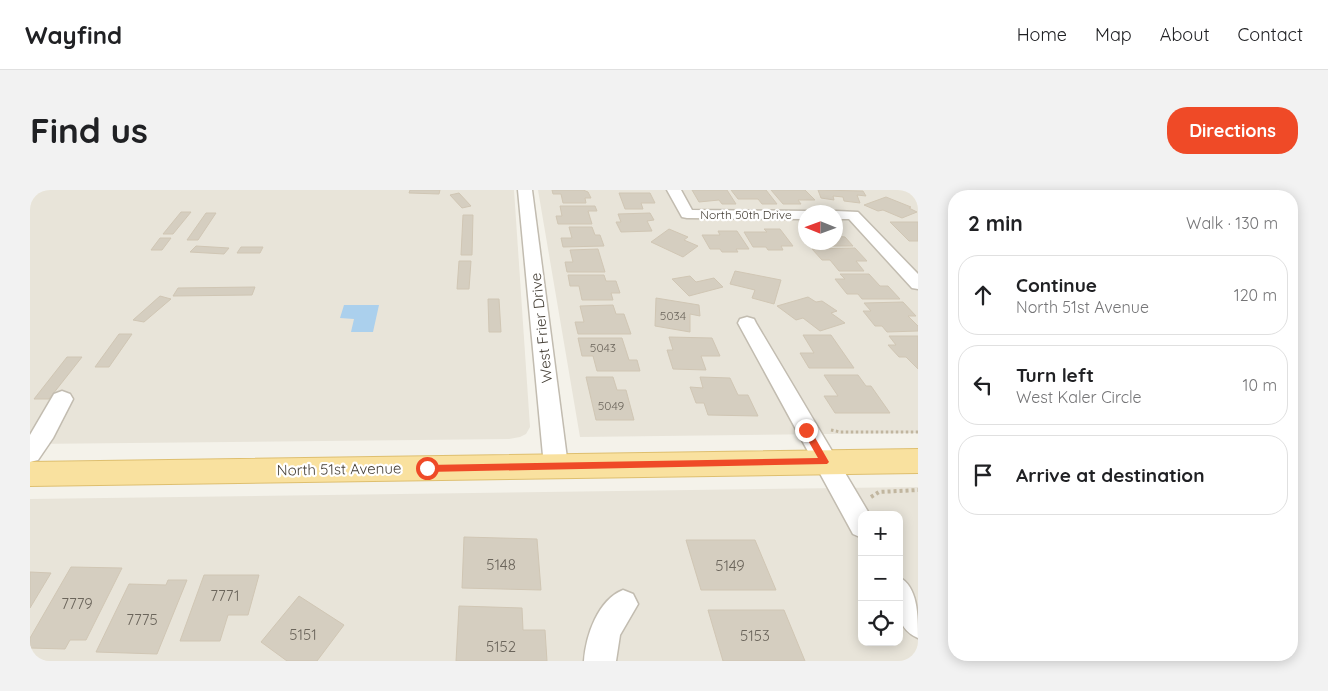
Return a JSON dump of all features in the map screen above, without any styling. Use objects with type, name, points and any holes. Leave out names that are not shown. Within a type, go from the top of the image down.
[{"type":"main road","name":"North 51st Avenue","points":[[30,474],[918,461]]},
{"type":"street","name":"West Frier Drive","points":[[525,190],[556,466]]},
{"type":"street","name":"North 50th Drive","points":[[674,190],[687,214],[798,215]]},
{"type":"street","points":[[843,215],[853,215],[918,284]]},
{"type":"street","points":[[747,323],[858,519]]},
{"type":"street","points":[[30,453],[45,432],[62,399]]},
{"type":"street","points":[[903,598],[918,623]]},
{"type":"street","points":[[600,661],[603,635],[612,617],[624,604]]},
{"type":"path","points":[[828,429],[840,432],[918,432]]},
{"type":"path","points":[[871,497],[879,492],[918,490]]},
{"type":"shaded area","points":[[30,190],[514,190],[530,427],[526,434],[509,439],[30,444]]},
{"type":"shaded area","points":[[538,190],[918,190],[918,433],[580,437]]},
{"type":"shaded area","points":[[918,487],[918,661],[30,661],[30,499]]},
{"type":"water","points":[[344,305],[379,305],[373,332],[351,332],[354,319],[340,318]]},
{"type":"building","points":[[410,190],[440,190],[439,194],[409,193]]},
{"type":"building","points":[[552,190],[583,190],[588,192],[591,198],[585,198],[586,203],[563,203],[561,194],[553,194]]},
{"type":"building","points":[[692,190],[727,190],[736,204],[722,204],[719,200],[699,202]]},
{"type":"building","points":[[731,190],[766,190],[777,204],[762,204],[758,199],[738,199]]},
{"type":"building","points":[[771,190],[805,190],[815,200],[798,200],[801,204],[783,204]]},
{"type":"building","points":[[818,190],[863,191],[866,196],[857,195],[860,203],[844,201],[843,197],[833,196],[834,200],[821,198]]},
{"type":"building","points":[[459,193],[471,206],[462,208],[450,195]]},
{"type":"building","points":[[619,193],[650,193],[655,203],[641,203],[643,209],[625,209]]},
{"type":"building","points":[[886,197],[911,207],[909,208],[917,212],[902,218],[864,205]]},
{"type":"building","points":[[560,206],[595,206],[597,211],[588,211],[592,224],[558,224],[556,216],[562,216]]},
{"type":"building","points":[[181,212],[191,212],[173,234],[163,234]]},
{"type":"building","points":[[206,213],[216,213],[198,240],[187,240]]},
{"type":"building","points":[[650,213],[654,220],[647,221],[652,231],[621,232],[616,222],[621,222],[618,214]]},
{"type":"building","points":[[463,215],[473,215],[472,255],[461,255]]},
{"type":"building","points":[[890,222],[918,222],[918,241],[909,241]]},
{"type":"building","points":[[569,227],[592,227],[595,235],[600,235],[604,246],[563,247],[561,238],[572,238]]},
{"type":"building","points":[[669,229],[688,237],[684,240],[698,246],[683,257],[651,242]]},
{"type":"building","points":[[764,229],[780,229],[793,246],[781,246],[783,250],[753,247],[744,232],[767,232]]},
{"type":"building","points":[[718,231],[737,231],[749,249],[736,249],[738,252],[722,252],[720,249],[710,249],[702,235],[720,235]]},
{"type":"building","points":[[843,237],[845,237],[853,246],[843,246]]},
{"type":"building","points":[[160,238],[171,238],[162,250],[151,250]]},
{"type":"building","points":[[196,246],[229,248],[224,254],[190,252]]},
{"type":"building","points":[[241,247],[263,247],[260,253],[237,253]]},
{"type":"building","points":[[843,248],[855,248],[867,261],[856,261],[864,271],[839,271],[830,260],[822,260],[813,250],[843,250]]},
{"type":"building","points":[[598,249],[605,272],[567,272],[565,262],[573,262],[570,250]]},
{"type":"building","points":[[459,261],[471,261],[469,289],[457,289]]},
{"type":"building","points":[[735,271],[781,280],[774,304],[752,298],[755,290],[730,284]]},
{"type":"building","points":[[840,274],[869,274],[880,286],[888,286],[900,299],[862,299],[858,294],[847,294],[835,279],[845,279]]},
{"type":"building","points":[[568,275],[604,275],[606,281],[616,281],[620,293],[611,293],[613,300],[582,300],[579,286],[570,286]]},
{"type":"building","points":[[690,276],[696,282],[714,278],[723,287],[689,296],[672,279]]},
{"type":"building","points":[[255,287],[252,295],[173,296],[178,288]]},
{"type":"building","points":[[160,296],[171,299],[144,322],[133,320]]},
{"type":"building","points":[[808,297],[816,302],[822,301],[837,311],[831,313],[845,323],[820,331],[803,318],[796,320],[777,306]]},
{"type":"building","points":[[656,298],[699,305],[700,316],[690,314],[690,332],[655,326]]},
{"type":"building","points":[[488,299],[499,299],[501,332],[489,332]]},
{"type":"building","points":[[903,302],[916,316],[908,316],[918,326],[918,331],[887,332],[882,326],[875,326],[863,311],[871,311],[864,303]]},
{"type":"building","points":[[613,305],[616,314],[624,314],[631,334],[578,334],[575,322],[584,322],[580,306]]},
{"type":"building","points":[[119,334],[132,334],[109,367],[95,367]]},
{"type":"building","points":[[803,335],[831,335],[854,368],[809,368],[800,353],[814,353]]},
{"type":"building","points":[[889,336],[918,336],[918,369],[906,357],[899,357],[888,345],[896,345]]},
{"type":"building","points":[[669,337],[712,338],[720,356],[701,356],[706,370],[673,369],[667,350],[673,350]]},
{"type":"building","points":[[578,338],[622,338],[629,360],[637,360],[640,371],[597,371],[593,356],[582,356]]},
{"type":"building","points":[[67,357],[82,357],[49,399],[34,399]]},
{"type":"building","points":[[824,375],[858,375],[866,386],[871,386],[890,413],[835,413],[824,396],[838,396]]},
{"type":"building","points":[[586,377],[613,377],[617,390],[626,390],[634,420],[596,420]]},
{"type":"building","points":[[700,377],[730,378],[738,395],[748,395],[758,416],[708,415],[704,403],[696,403],[690,387],[703,388]]},
{"type":"building","points":[[464,537],[537,539],[541,590],[462,588]]},
{"type":"building","points":[[686,540],[755,540],[776,590],[701,590]]},
{"type":"building","points":[[71,567],[122,568],[86,640],[70,640],[65,649],[30,648],[30,638]]},
{"type":"building","points":[[30,572],[51,573],[30,608]]},
{"type":"building","points":[[204,575],[259,575],[248,615],[228,615],[220,641],[180,641]]},
{"type":"building","points":[[168,580],[187,580],[157,654],[96,652],[129,584],[166,585]]},
{"type":"building","points":[[299,596],[344,625],[317,661],[287,661],[261,642]]},
{"type":"building","points":[[459,606],[522,608],[523,630],[545,630],[547,661],[456,661]]},
{"type":"building","points":[[708,610],[784,610],[805,661],[723,661]]},
{"type":"route","points":[[427,468],[824,462],[806,430]]}]
